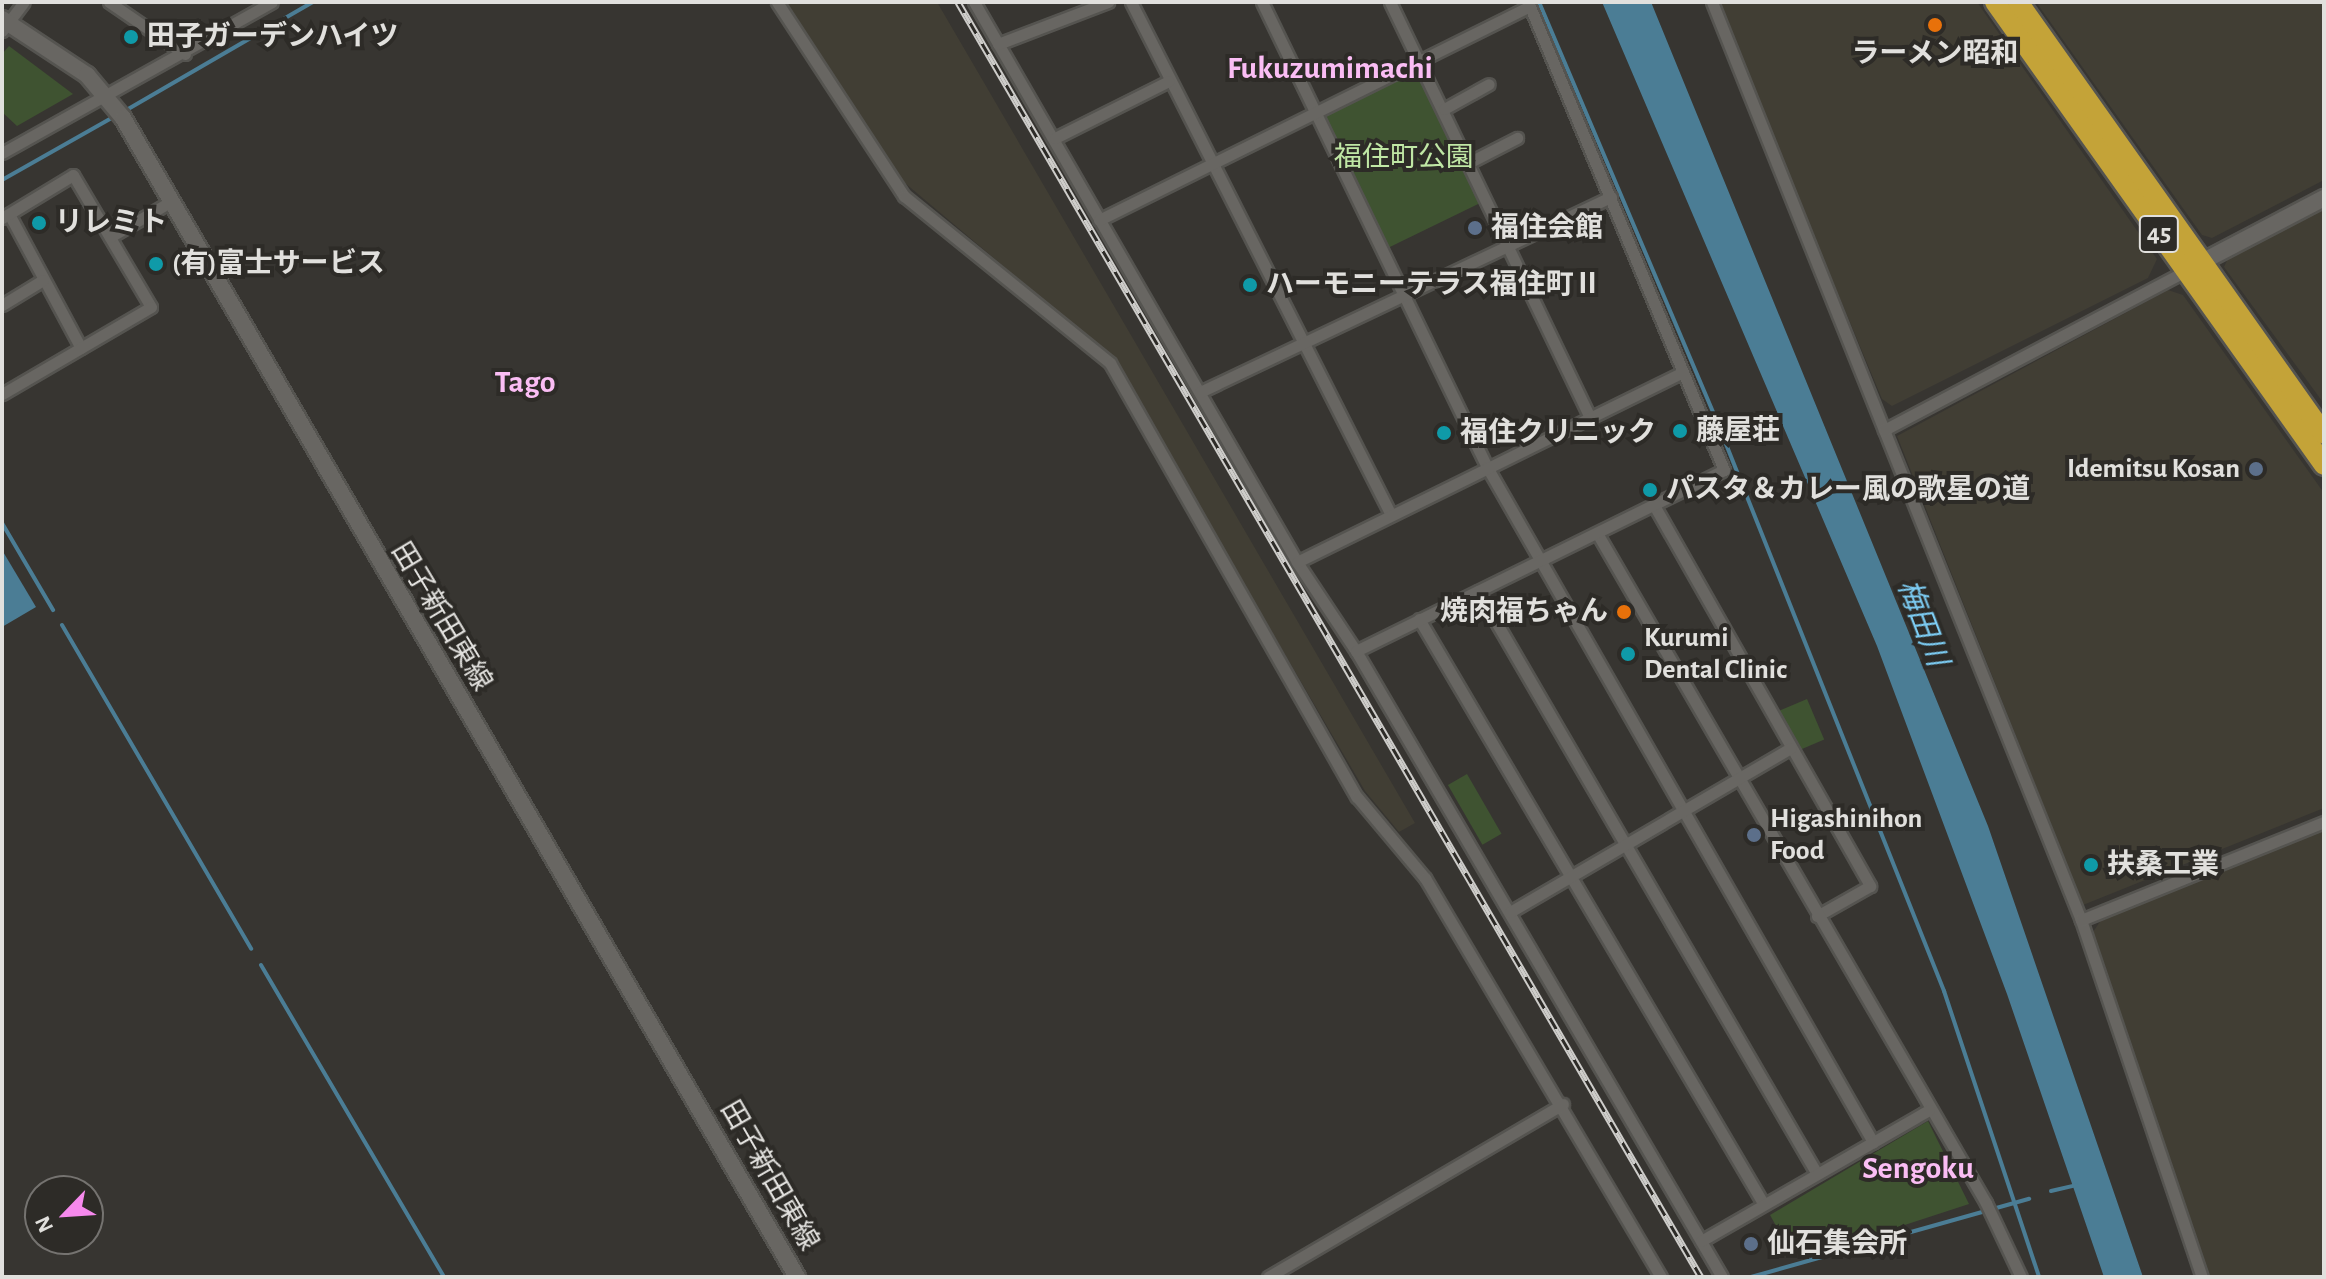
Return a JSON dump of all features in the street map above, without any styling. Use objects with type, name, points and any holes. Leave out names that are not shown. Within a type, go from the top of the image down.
[{"type":"highway","name":"45","points":[[1995,2],[2194,266],[2321,424]]},
{"type":"highway","name":"45","points":[[2018,2],[2324,465]]},
{"type":"street","points":[[4,24],[24,2]]},
{"type":"street","points":[[109,2],[185,54]]},
{"type":"street","points":[[2,153],[114,106],[185,54],[272,2]]},
{"type":"street","points":[[777,2],[904,196],[1110,363],[1357,797],[1425,878],[1563,1104],[1661,1277]]},
{"type":"street","points":[[974,2],[1297,562],[1356,651],[1722,1277]]},
{"type":"street","points":[[998,44],[1108,2]]},
{"type":"street","points":[[1131,2],[1212,165],[1306,341],[1391,515]]},
{"type":"street","points":[[1262,2],[1487,467],[1538,562],[1873,1142]]},
{"type":"street","points":[[1390,2],[1470,162],[1590,417]]},
{"type":"street","points":[[1712,2],[2081,920],[2202,1277]]},
{"type":"street","points":[[1099,220],[1529,4],[1724,470],[1655,507],[1356,651]]},
{"type":"street","name":"田子新田東線","points":[[4,24],[87,75],[114,106],[797,1277]]},
{"type":"street","points":[[1055,138],[1169,81]]},
{"type":"street","points":[[1444,109],[1489,84]]},
{"type":"street","points":[[1470,162],[1517,138]]},
{"type":"street","points":[[2,394],[81,348],[151,307],[73,175],[6,216],[81,348]]},
{"type":"street","points":[[1200,392],[1611,197]]},
{"type":"street","points":[[1884,430],[2324,198]]},
{"type":"street","points":[[110,237],[170,202]]},
{"type":"street","points":[[2,305],[43,280]]},
{"type":"street","points":[[1297,562],[1683,372]]},
{"type":"street","points":[[1655,507],[1870,886],[1817,916]]},
{"type":"street","points":[[1597,533],[1929,1110],[1986,1203],[2021,1277]]},
{"type":"street","points":[[1478,591],[1817,1174]]},
{"type":"street","points":[[1419,619],[1763,1203]]},
{"type":"street","points":[[1510,912],[1791,748]]},
{"type":"street","points":[[2081,920],[2324,822]]},
{"type":"street","points":[[1268,1277],[1563,1104]]},
{"type":"street","points":[[1701,1241],[1929,1110]]},
{"type":"shaded area","points":[[786,2],[937,2],[1415,823],[1399,832],[1365,791],[1111,357],[886,167]]},
{"type":"shaded area","points":[[1716,2],[1977,2],[2157,259],[2148,278],[1892,406],[1882,399]]},
{"type":"shaded area","points":[[2036,2],[2324,2],[2324,180],[2212,238],[2202,235]]},
{"type":"shaded area","points":[[2324,206],[2322,401],[2224,267],[2229,256]]},
{"type":"shaded area","points":[[2168,290],[2183,295],[2324,493],[2324,808],[2083,905],[1897,436]]},
{"type":"shaded area","points":[[2318,830],[2324,832],[2324,1277],[2209,1277],[2093,932],[2103,917]]},
{"type":"green space","points":[[9,46],[73,94],[17,126],[2,112],[2,54]]},
{"type":"green space","name":"福住町公園","points":[[1419,67],[1484,201],[1387,248],[1322,114]]},
{"type":"green space","points":[[1807,699],[1824,740],[1794,752],[1777,712]]},
{"type":"green space","points":[[1467,774],[1502,834],[1482,845],[1448,785]]},
{"type":"green space","points":[[1928,1121],[1969,1204],[1874,1235],[1788,1248],[1770,1215]]},
{"type":"water","points":[[1602,2],[1651,2],[1988,826],[2143,1277],[2104,1277],[2007,994],[1877,646]]},
{"type":"water","points":[[2,550],[36,607],[2,627]]},
{"type":"waterway","points":[[123,112],[313,2]]},
{"type":"waterway","points":[[1539,2],[1722,434],[1944,991],[2039,1277]]},
{"type":"waterway","points":[[2,180],[115,116]]},
{"type":"waterway","points":[[2,523],[53,610]]},
{"type":"waterway","points":[[62,625],[251,949]]},
{"type":"waterway","points":[[261,965],[444,1277]]},
{"type":"waterway","points":[[2051,1191],[2076,1185]]},
{"type":"waterway","points":[[1751,1277],[2029,1199]]},
{"type":"railway","points":[[958,2],[1701,1277]]},
{"type":"place","name":"ラーメン昭和","points":[[1935,25]]},
{"type":"place","name":"田子ガーデンハイツ","points":[[131,37]]},
{"type":"place","name":"リレミト","points":[[39,223]]},
{"type":"place","name":"福住会館","points":[[1475,228]]},
{"type":"place","name":"(有)富士サービス","points":[[156,264]]},
{"type":"place","name":"ハーモニーテラス福住町Ⅱ","points":[[1250,285]]},
{"type":"place","name":"藤屋荘","points":[[1680,431]]},
{"type":"place","name":"福住クリニック","points":[[1444,433]]},
{"type":"place","name":"Idemitsu Kosan","points":[[2256,469]]},
{"type":"place","name":"パスタ＆カレー風の歌星の道","points":[[1650,490]]},
{"type":"place","name":"焼肉福ちゃん","points":[[1624,612]]},
{"type":"place","name":"Kurumi Dental Clinic","points":[[1628,654]]},
{"type":"place","name":"Higashinihon Food","points":[[1754,835]]},
{"type":"place","name":"扶桑工業","points":[[2091,865]]},
{"type":"place","name":"仙石集会所","points":[[1751,1244]]},
{"type":"district","name":"Fukuzumimachi","points":[[1330,68]]},
{"type":"district","name":"Tago","points":[[525,382]]},
{"type":"district","name":"Sengoku","points":[[1918,1168]]},
{"type":"water label","name":"梅田川","points":[[1922,623]]}]
